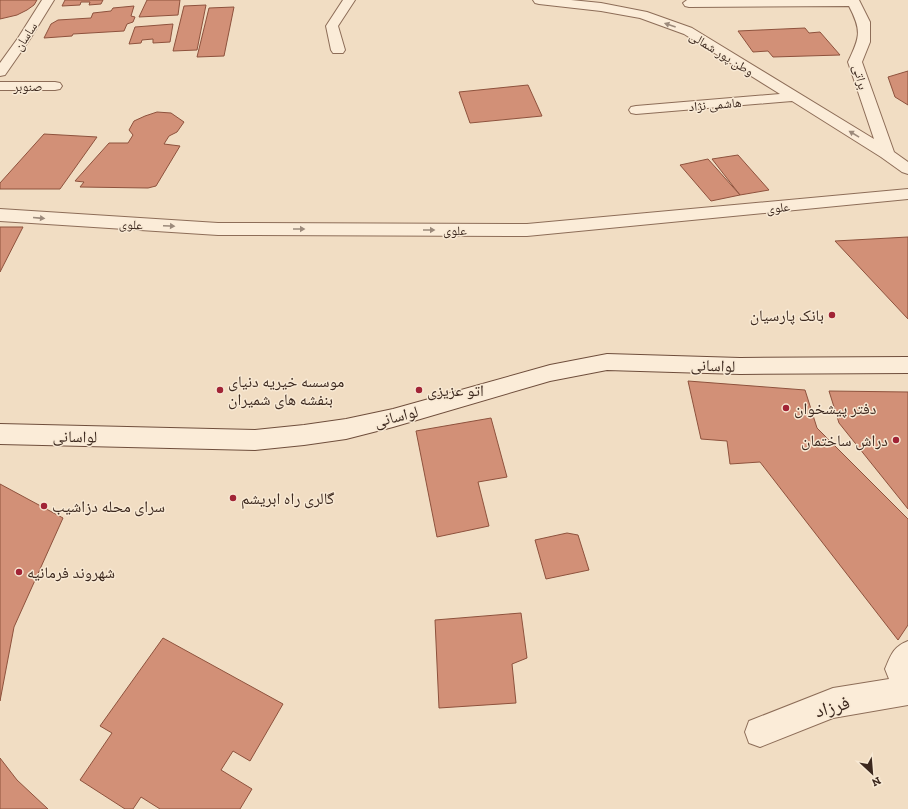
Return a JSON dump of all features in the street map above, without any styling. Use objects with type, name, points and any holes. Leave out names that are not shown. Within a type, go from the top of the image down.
[{"type":"street","name":"ساسان","points":[[0,72],[24,39],[48,0]]},
{"type":"street","points":[[338,50],[332,26],[349,0]]},
{"type":"street","name":"وطن پور شمالی","points":[[539,0],[601,7],[643,15],[688,31],[793,98],[887,154],[908,169]]},
{"type":"street","points":[[689,3],[853,1]]},
{"type":"street","name":"براتی","points":[[853,1],[864,22],[864,42],[855,62],[887,154]]},
{"type":"street","name":"صنوبر","points":[[0,86],[56,86]]},
{"type":"street","name":"هاشمی نژاد","points":[[636,110],[793,98]]},
{"type":"street","name":"علوی","points":[[0,215],[218,229],[527,230],[908,194]]},
{"type":"street","name":"لواسانی","points":[[0,434],[255,440],[304,435],[346,429],[393,418],[550,373],[607,362],[740,366],[908,365]]},
{"type":"street","points":[[908,656],[899,669],[908,684]]},
{"type":"street","name":"فرزاد","points":[[760,732],[833,703],[908,690]]},
{"type":"building","points":[[0,0],[37,0],[34,5],[27,10],[17,15],[0,19]]},
{"type":"building","points":[[65,0],[103,0],[101,4],[89,5],[90,2],[81,2],[80,5],[62,6]]},
{"type":"building","points":[[147,0],[180,0],[178,15],[139,17]]},
{"type":"building","points":[[206,5],[197,50],[173,51],[184,6]]},
{"type":"building","points":[[134,6],[131,16],[135,17],[133,22],[127,24],[124,31],[73,34],[72,36],[44,38],[51,24],[58,20],[91,18],[93,13],[111,11],[113,8]]},
{"type":"building","points":[[234,7],[224,56],[197,57],[209,8]]},
{"type":"building","points":[[173,24],[170,42],[153,43],[153,39],[142,40],[141,43],[129,44],[135,27]]},
{"type":"building","points":[[805,28],[809,33],[820,32],[840,55],[773,57],[768,51],[753,52],[738,31]]},
{"type":"building","points":[[908,71],[908,105],[895,97],[888,77]]},
{"type":"building","points":[[528,85],[542,116],[470,123],[459,92]]},
{"type":"building","points":[[157,112],[171,113],[184,122],[177,132],[169,136],[164,144],[180,146],[156,186],[148,188],[80,187],[84,182],[75,181],[109,143],[128,143],[133,135],[129,130],[134,121]]},
{"type":"building","points":[[44,134],[97,137],[60,189],[0,189],[0,183]]},
{"type":"building","points":[[738,155],[769,190],[740,195],[712,159]]},
{"type":"building","points":[[708,159],[740,195],[711,201],[680,165]]},
{"type":"building","points":[[0,227],[23,227],[0,272]]},
{"type":"building","points":[[908,237],[908,319],[835,241]]},
{"type":"building","points":[[688,381],[805,390],[817,428],[908,519],[908,625],[898,640],[760,462],[730,464],[727,441],[701,439]]},
{"type":"building","points":[[829,391],[908,392],[908,509],[839,423]]},
{"type":"building","points":[[491,418],[507,477],[478,482],[489,526],[437,537],[416,431]]},
{"type":"building","name":"شهروند فرمانیه","points":[[0,484],[63,518],[14,627],[0,701]]},
{"type":"building","points":[[567,533],[578,535],[589,570],[546,579],[535,540]]},
{"type":"building","points":[[521,613],[527,658],[512,664],[516,703],[439,708],[435,620]]},
{"type":"building","points":[[163,638],[283,704],[250,761],[233,751],[221,770],[252,789],[240,809],[160,809],[141,797],[133,809],[125,809],[80,780],[112,733],[100,726]]},
{"type":"building","points":[[0,758],[17,780],[48,809],[0,809]]},
{"type":"place","name":"بانک پارسیان","points":[[832,315]]},
{"type":"place","name":"موسسه خیریه دنیای بنفشه های شمیران","points":[[220,390]]},
{"type":"place","name":"اتو عزیزی","points":[[419,390]]},
{"type":"place","name":"دفتر پیشخوان","points":[[786,408]]},
{"type":"place","name":"دراش ساختمان","points":[[896,440]]},
{"type":"place","name":"گالری راه ابریشم","points":[[233,498]]},
{"type":"place","name":"سرای محله دزاشیب","points":[[44,506]]},
{"type":"place","name":"شهروند فرمانیه","points":[[19,572]]}]
